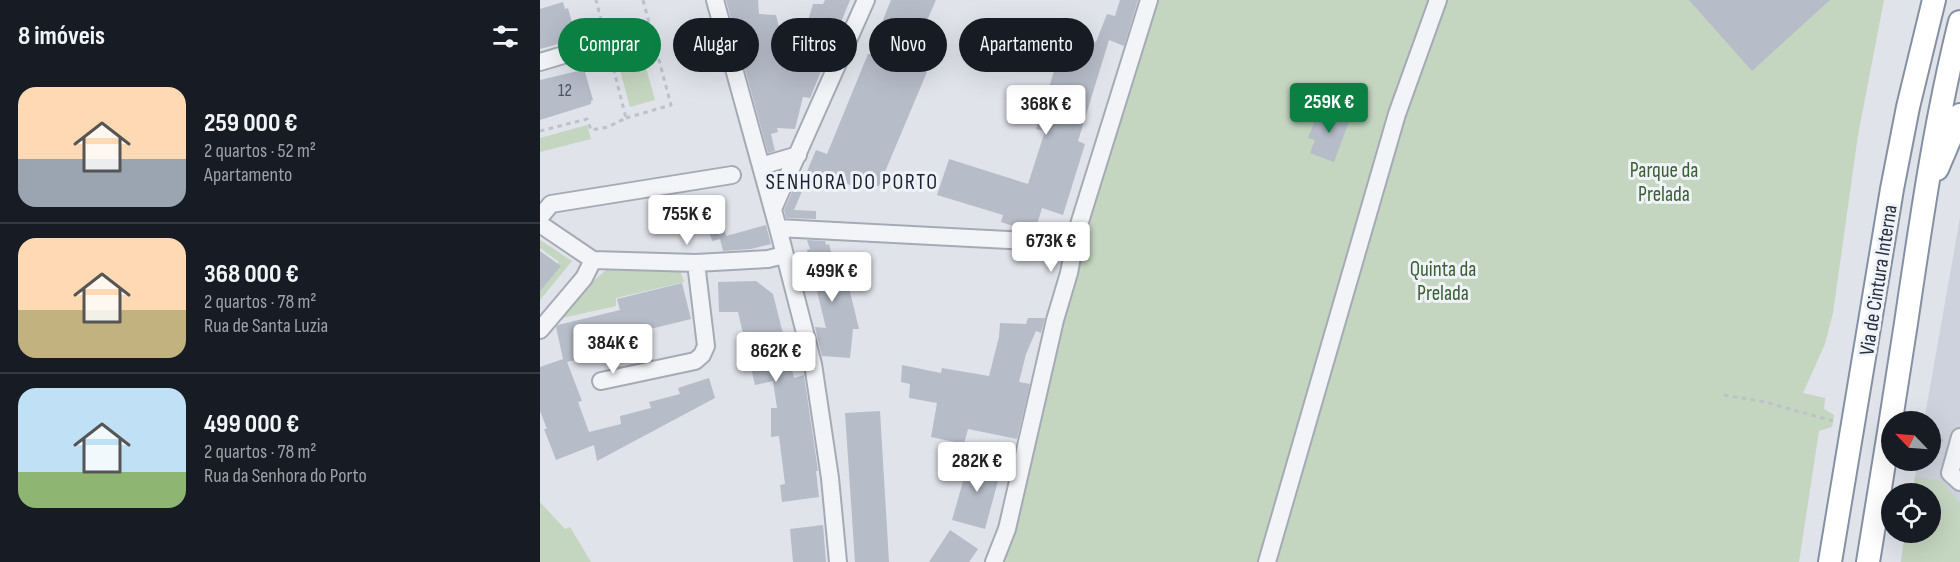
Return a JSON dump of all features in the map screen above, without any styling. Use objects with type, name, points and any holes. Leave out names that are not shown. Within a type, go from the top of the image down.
[{"type":"highway","name":"Via de Cintura Interna","points":[[1830,562],[1908,106],[1934,0]]},
{"type":"highway","name":"Via de Cintura Interna","points":[[1868,562],[1888,443],[1923,197],[1938,115],[1960,22]]},
{"type":"highway","points":[[1923,197],[1960,115]]},
{"type":"street","points":[[715,0],[813,364],[830,478],[838,562]]},
{"type":"street","points":[[773,209],[866,0]]},
{"type":"street","points":[[993,562],[1007,530],[1077,231],[1149,0]]},
{"type":"street","points":[[1267,562],[1397,114],[1438,0]]},
{"type":"street","points":[[540,62],[558,57]]},
{"type":"street","points":[[760,166],[798,155]]},
{"type":"street","points":[[540,218],[551,204],[732,175]]},
{"type":"street","points":[[540,224],[593,260],[696,263],[768,259],[784,255]]},
{"type":"street","points":[[778,228],[1046,242],[1077,231]]},
{"type":"street","points":[[540,330],[584,278],[593,260]]},
{"type":"street","points":[[601,381],[695,361],[702,355],[706,346],[696,263]]},
{"type":"street","points":[[1960,437],[1950,473],[1960,482]]},
{"type":"path","points":[[596,0],[601,18]]},
{"type":"path","points":[[643,0],[648,18]]},
{"type":"path","points":[[540,131],[587,119],[591,130],[608,127],[626,118],[671,105],[661,68]]},
{"type":"path","points":[[614,72],[626,118]]},
{"type":"path","points":[[1724,395],[1765,402],[1833,421]]},
{"type":"shaded area","points":[[1960,218],[1960,562],[1901,562],[1904,543],[1941,543],[1941,483],[1914,483],[1916,471],[1941,471],[1941,411],[1926,411]]},
{"type":"green space","name":"Quinta da Prelada","points":[[1156,0],[1884,0],[1858,135],[1833,313],[1825,344],[1803,393],[1825,398],[1824,409],[1834,415],[1832,427],[1819,431],[1799,562],[1003,562],[1034,448],[1082,247]]},
{"type":"green space","points":[[621,72],[647,72],[655,100],[630,107]]},
{"type":"green space","points":[[587,125],[591,139],[540,152],[540,138]]},
{"type":"green space","points":[[540,240],[572,261],[540,300],[540,288],[559,262],[540,248]]},
{"type":"green space","points":[[606,270],[680,270],[684,282],[616,298],[616,306],[562,318],[592,282]]},
{"type":"green space","points":[[1915,477],[1942,481],[1960,504],[1960,562],[1901,562],[1904,543],[1941,543],[1941,483],[1914,483]]},
{"type":"green space","points":[[540,502],[565,529],[570,527],[591,562],[540,562]]},
{"type":"building","points":[[726,0],[758,0],[759,14],[776,15],[777,18],[771,18],[771,72],[821,72],[810,98],[803,97],[795,129],[777,128],[778,132],[771,134],[775,151],[768,153],[746,72],[759,72],[759,18],[731,18]]},
{"type":"building","points":[[825,0],[850,0],[843,18],[809,18],[813,4],[823,4]]},
{"type":"building","points":[[891,0],[936,0],[928,18],[884,18]]},
{"type":"building","points":[[1120,0],[1138,0],[1124,46],[1109,40],[1078,141],[1085,144],[1063,215],[1042,208],[1035,231],[1028,231],[1001,222],[1003,215],[937,195],[949,159],[1028,184],[1045,131],[1036,129],[1054,72],[1094,72],[1094,41],[1096,42],[1107,14],[1115,16]]},
{"type":"building","points":[[1689,0],[1830,0],[1752,71]]},
{"type":"building","points":[[563,2],[565,9],[568,8],[571,18],[558,18],[558,44],[540,49],[540,9]]},
{"type":"building","points":[[868,54],[869,72],[927,72],[879,186],[806,182],[794,210],[816,211],[816,219],[786,218],[784,210],[798,179],[803,181],[816,150],[827,154]]},
{"type":"building","points":[[574,72],[585,72],[593,100],[591,104],[540,120],[540,80]]},
{"type":"building","points":[[1327,107],[1351,116],[1334,162],[1310,153],[1315,140],[1308,138],[1316,118],[1323,120]]},
{"type":"building","points":[[721,215],[726,236],[766,225],[771,244],[751,249],[723,251],[720,239],[712,241],[706,219]]},
{"type":"building","points":[[807,240],[825,241],[826,245],[829,244],[832,256],[835,256],[842,285],[848,283],[859,329],[853,329],[850,358],[822,356],[815,327],[826,328],[807,250],[810,249]]},
{"type":"building","points":[[540,251],[561,266],[540,291]]},
{"type":"building","points":[[756,281],[773,294],[794,378],[804,375],[818,471],[816,471],[819,497],[782,502],[780,485],[785,484],[779,436],[771,437],[771,408],[777,408],[773,381],[755,385],[738,312],[719,312],[718,282]]},
{"type":"building","points":[[682,283],[691,319],[626,335],[629,347],[567,362],[582,401],[578,402],[589,432],[621,424],[620,416],[651,408],[649,402],[680,394],[678,388],[709,378],[715,398],[597,461],[594,445],[556,460],[540,411],[540,367],[563,359],[556,327],[620,310],[617,299]]},
{"type":"building","points":[[1028,318],[1045,318],[1041,333],[1036,331],[1026,354],[1019,382],[1030,384],[1017,439],[968,429],[964,444],[931,437],[937,403],[909,398],[910,384],[901,382],[902,365],[941,373],[942,368],[989,376],[999,337],[1000,323],[1026,324]]},
{"type":"building","points":[[880,411],[889,562],[855,562],[845,413]]},
{"type":"building","points":[[970,457],[1002,466],[985,529],[952,520]]},
{"type":"building","points":[[823,525],[826,562],[793,562],[790,529]]},
{"type":"building","points":[[950,530],[978,549],[969,562],[929,562]]},
{"type":"district","name":"SENHORA DO PORTO","points":[[852,181]]},
{"type":"park label","name":"Parque da Prelada","points":[[1664,182]]}]
